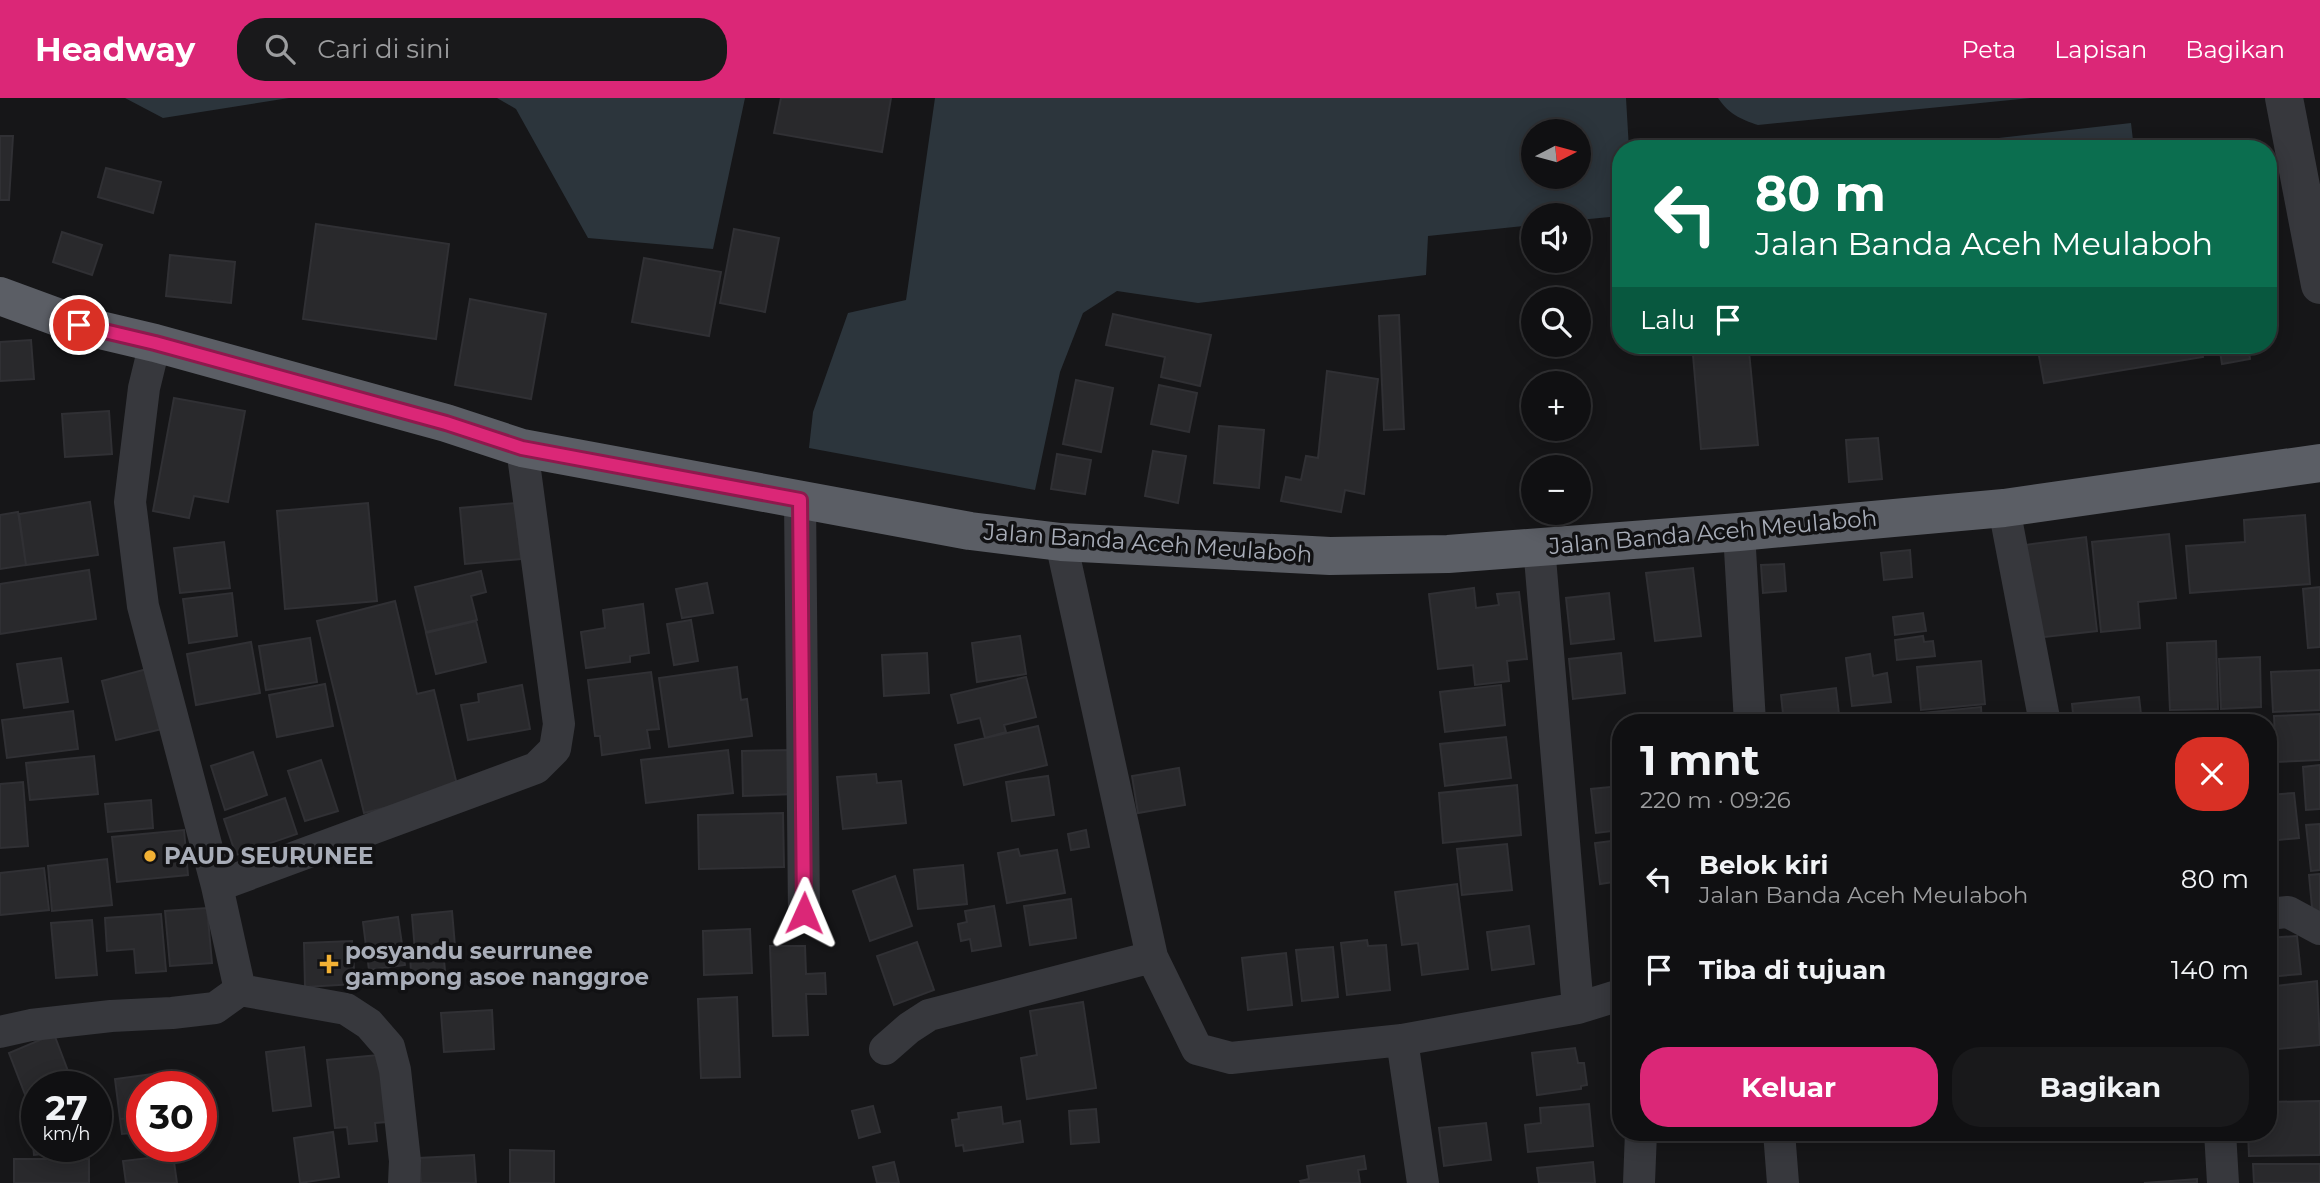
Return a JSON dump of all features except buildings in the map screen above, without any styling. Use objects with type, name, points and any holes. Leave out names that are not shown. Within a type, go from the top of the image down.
[{"type":"highway","name":"Jalan Banda Aceh Meulaboh","points":[[0,296],[79,325],[155,343],[446,423],[522,448],[970,531],[1061,542],[1330,556],[1448,554],[2004,508],[2320,463]]},
{"type":"street","points":[[2284,98],[2320,285]]},
{"type":"street","points":[[155,343],[144,388],[130,502],[136,563],[143,607],[217,886],[240,990]]},
{"type":"street","points":[[217,886],[536,768],[555,749],[559,724],[522,448]]},
{"type":"street","points":[[800,500],[804,913]]},
{"type":"street","points":[[2004,508],[2043,714]]},
{"type":"street","points":[[1739,532],[1749,714]]},
{"type":"street","points":[[1061,542],[1152,957],[1198,1049],[1231,1058],[1402,1040],[1578,1008],[1612,997]]},
{"type":"street","points":[[1539,546],[1578,1008]]},
{"type":"street","points":[[2277,913],[2288,912],[2320,929]]},
{"type":"street","points":[[885,1049],[929,1015],[1152,957]]},
{"type":"street","points":[[0,1032],[32,1025],[111,1016],[215,1008],[240,990],[346,1009],[369,1024],[389,1047],[400,1109],[405,1161],[404,1183]]},
{"type":"street","points":[[1402,1040],[1423,1183]]},
{"type":"street","points":[[1639,1183],[1641,1141]]},
{"type":"street","points":[[1780,1141],[1783,1183]]},
{"type":"street","points":[[2221,1141],[2223,1183]]},
{"type":"shaded area","points":[[125,98],[289,98],[163,118]]},
{"type":"shaded area","points":[[497,98],[745,98],[713,249],[588,238],[516,109]]},
{"type":"shaded area","points":[[935,98],[1626,98],[1628,140],[1612,140],[1612,217],[1591,219],[1591,203],[1521,203],[1521,226],[1428,236],[1426,275],[1198,303],[1117,291],[1083,313],[1060,372],[1035,490],[809,448],[813,412],[848,313],[906,300]]},
{"type":"shaded area","points":[[1718,98],[2031,98],[1758,125],[1735,115]]},
{"type":"shaded area","points":[[2131,123],[2133,140],[1981,140]]},
{"type":"place","name":"PAUD SEURUNEE","points":[[150,856]]},
{"type":"place","name":"posyandu seurrunee gampong asoe nanggroe","points":[[329,964]]},
{"type":"route","points":[[79,325],[155,343],[446,423],[522,448],[800,500],[804,913]]}]
